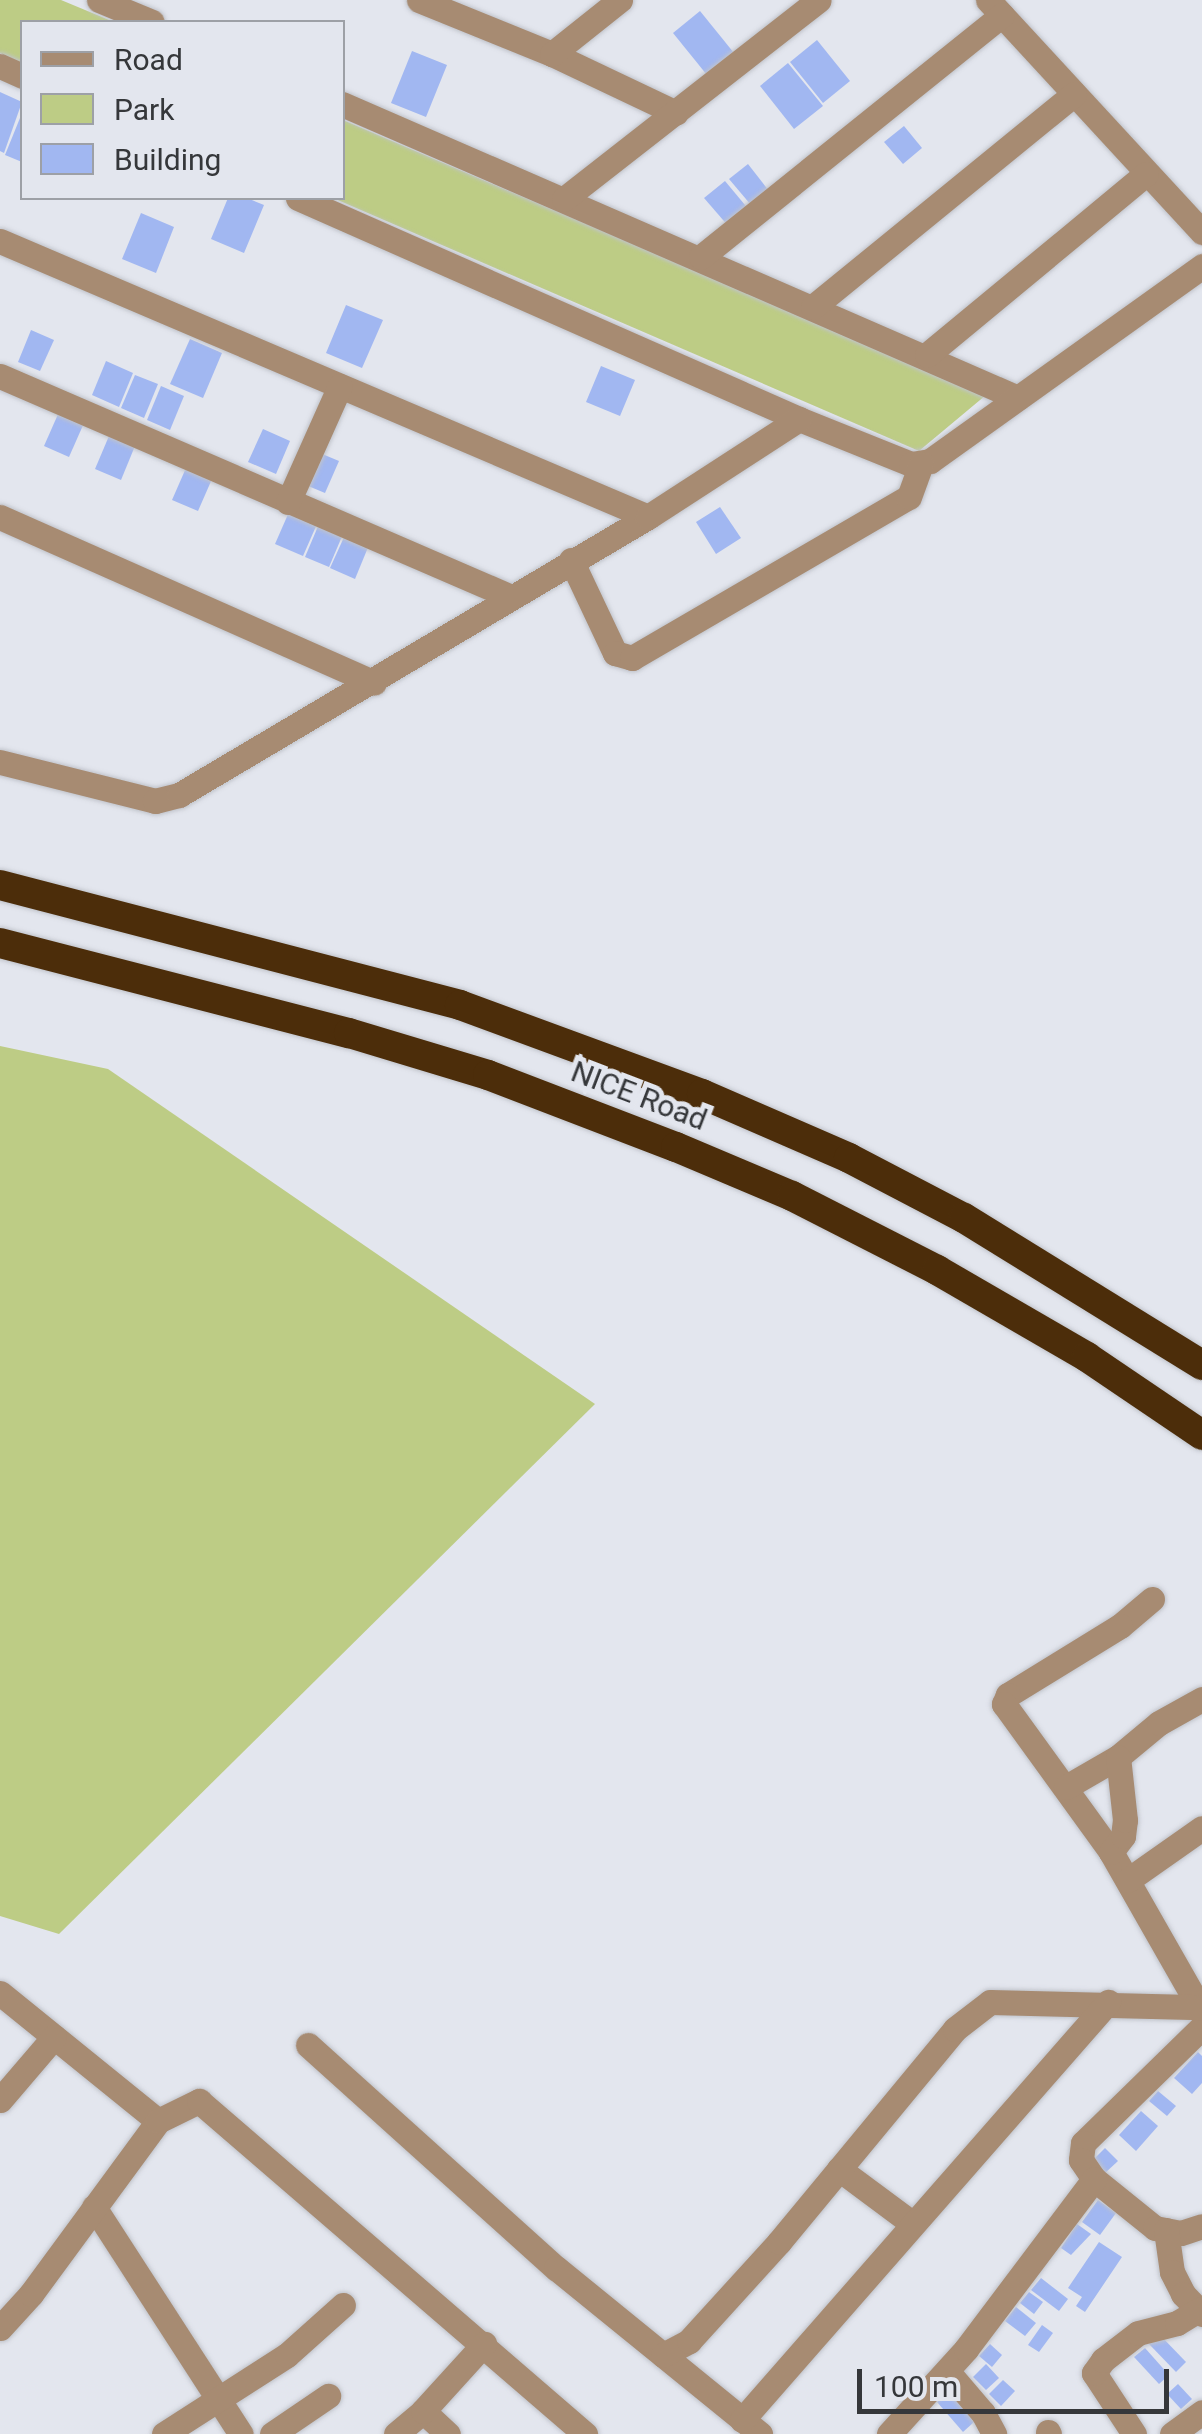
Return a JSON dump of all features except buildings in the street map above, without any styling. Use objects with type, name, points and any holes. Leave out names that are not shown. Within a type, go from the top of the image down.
[{"type":"highway","name":"NICE Road","points":[[0,885],[460,1005],[702,1094],[849,1158],[964,1218],[1202,1365]]},
{"type":"highway","name":"NICE Road","points":[[0,943],[488,1075],[676,1147],[792,1196],[937,1270],[1087,1357],[1202,1435]]},
{"type":"street","points":[[99,0],[147,20]]},
{"type":"street","points":[[419,0],[454,6],[676,113]]},
{"type":"street","points":[[552,54],[620,0]]},
{"type":"street","points":[[564,199],[819,0]]},
{"type":"street","points":[[701,257],[995,8],[1202,232]]},
{"type":"street","points":[[814,307],[1074,94]]},
{"type":"street","points":[[345,105],[927,355],[1018,398]]},
{"type":"street","points":[[927,355],[1146,174]]},
{"type":"street","points":[[303,200],[798,418],[920,464]]},
{"type":"street","points":[[0,242],[648,516]]},
{"type":"street","points":[[572,560],[614,653],[632,658],[909,497],[920,464],[1202,266]]},
{"type":"street","points":[[0,376],[509,596]]},
{"type":"street","points":[[288,502],[340,386]]},
{"type":"street","points":[[0,762],[166,800],[374,683],[509,596],[648,516],[798,418]]},
{"type":"street","points":[[0,517],[374,683]]},
{"type":"street","points":[[1152,1598],[1120,1626],[1008,1694],[1004,1704],[1111,1852],[1201,2013]]},
{"type":"street","points":[[1066,1787],[1118,1756],[1159,1723],[1202,1700]]},
{"type":"street","points":[[1111,1852],[1122,1836],[1125,1820],[1118,1756]]},
{"type":"street","points":[[1128,1880],[1202,1828]]},
{"type":"street","points":[[0,1993],[158,2121]]},
{"type":"street","points":[[663,2355],[689,2341],[955,2029],[990,2002],[1108,2002],[1201,2013]]},
{"type":"street","points":[[308,2044],[556,2268],[751,2427],[913,2224],[1108,2002]]},
{"type":"street","points":[[1201,2013],[1083,2143],[1082,2160],[1094,2179],[1156,2228],[1181,2233],[1202,2226]]},
{"type":"street","points":[[1,2096],[54,2037]]},
{"type":"street","points":[[0,2328],[31,2294],[158,2121],[200,2101],[585,2434]]},
{"type":"street","points":[[839,2169],[913,2224]]},
{"type":"street","points":[[895,2432],[1094,2179]]},
{"type":"street","points":[[94,2207],[241,2434]]},
{"type":"street","points":[[1134,2434],[1094,2373],[1103,2360],[1138,2333],[1200,2312],[1183,2294],[1172,2272],[1166,2230]]},
{"type":"street","points":[[164,2434],[287,2355],[343,2305]]},
{"type":"street","points":[[396,2434],[423,2411],[484,2344]]},
{"type":"street","points":[[947,2370],[984,2413],[994,2434]]},
{"type":"street","points":[[272,2434],[328,2396]]},
{"type":"street","points":[[423,2411],[448,2434]]},
{"type":"street","points":[[1172,2434],[1201,2416]]},
{"type":"green space","points":[[0,0],[61,0],[109,20],[20,20],[20,62],[0,53]]},
{"type":"green space","points":[[345,121],[986,395],[919,451],[338,200],[345,200]]},
{"type":"green space","points":[[0,1046],[108,1069],[595,1404],[59,1934],[0,1916]]}]
